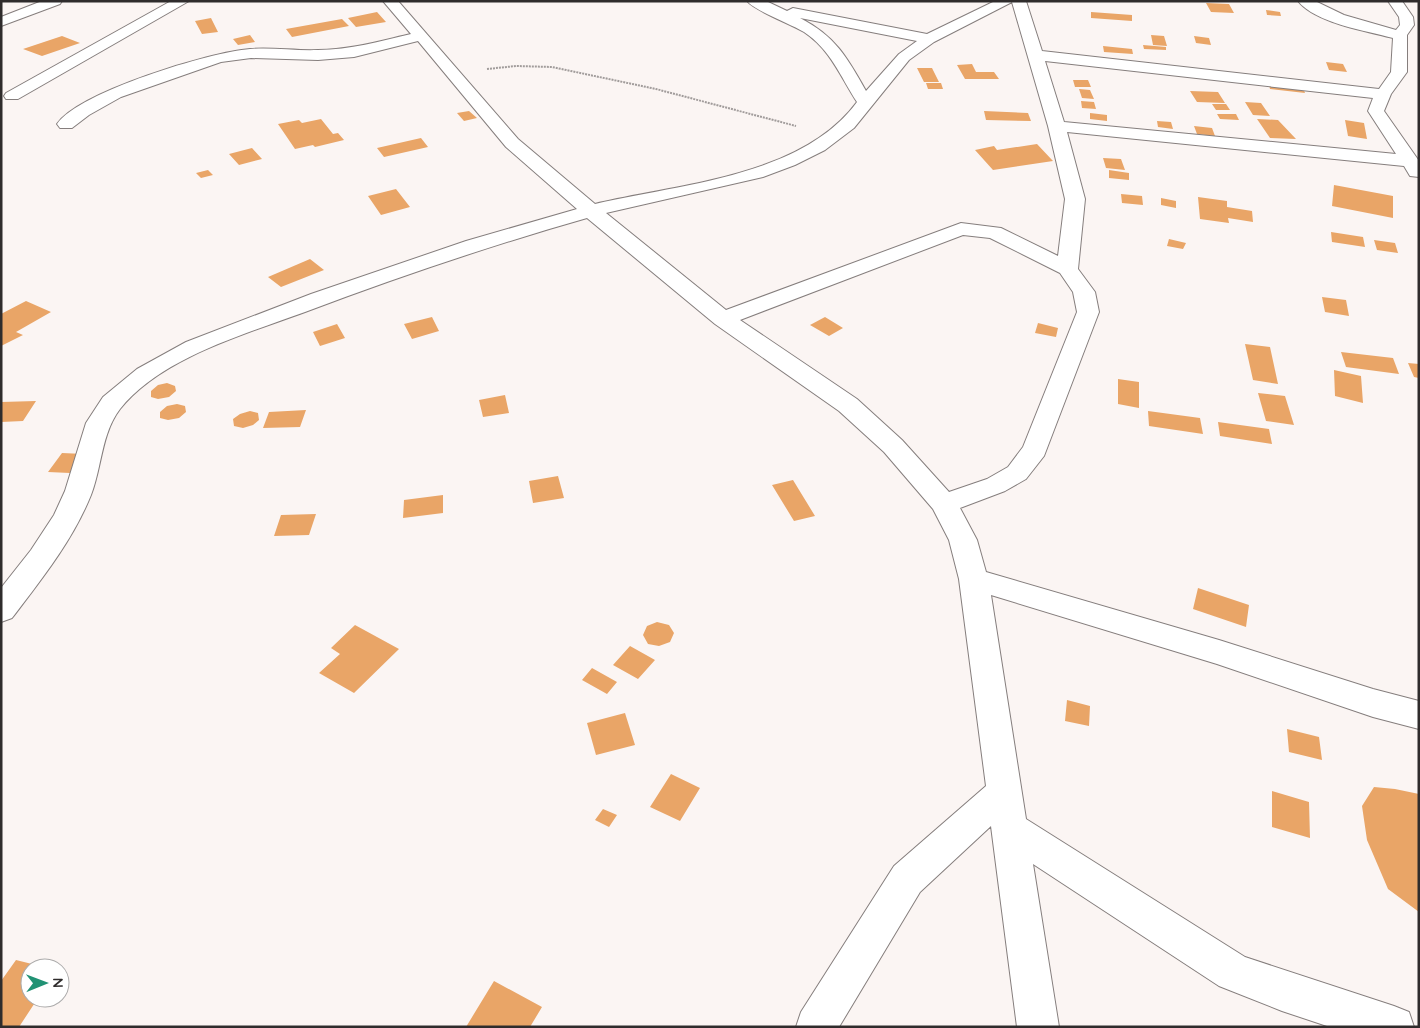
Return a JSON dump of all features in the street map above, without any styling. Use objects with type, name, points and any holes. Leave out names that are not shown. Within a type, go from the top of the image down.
[{"type":"street","points":[[1,22],[55,1]]},
{"type":"street","points":[[12,96],[182,1]]},
{"type":"street","points":[[390,1],[454,73],[512,143],[590,211],[723,319],[848,405],[893,446],[944,504],[963,540],[974,578],[1038,1027]]},
{"type":"street","points":[[1,610],[43,557],[61,528],[77,497],[95,427],[107,407],[145,374],[196,347],[374,278],[590,211],[724,183],[808,151],[846,126],[904,57],[929,39],[1006,1]]},
{"type":"street","points":[[1018,1],[1058,126],[1075,199],[1067,269]]},
{"type":"street","points":[[1305,1],[1321,12],[1337,18],[1400,35]]},
{"type":"street","points":[[1395,1],[1406,17],[1407,26],[1400,35],[1399,72],[1383,94],[1376,111],[1414,168]]},
{"type":"street","points":[[760,4],[929,39]]},
{"type":"street","points":[[760,4],[820,36],[838,55],[854,86],[866,102]]},
{"type":"street","points":[[66,124],[83,111],[115,94],[218,58],[251,53],[318,55],[354,52],[420,36]]},
{"type":"street","points":[[1036,55],[1383,94]]},
{"type":"street","points":[[1058,126],[1414,168]]},
{"type":"street","points":[[723,319],[961,229],[994,232],[1067,269],[1084,292],[1088,312],[1035,450],[1017,473],[996,485],[944,504]]},
{"type":"street","points":[[974,578],[1218,652],[1373,703],[1419,715]]},
{"type":"street","points":[[816,1027],[907,879],[1006,810]]},
{"type":"street","points":[[1006,810],[1233,972],[1282,991],[1394,1027]]},
{"type":"path","points":[[454,73],[516,66],[552,67],[699,100],[831,136]]},
{"type":"building","points":[[1206,3],[1229,4],[1234,13],[1211,12]]},
{"type":"building","points":[[1266,10],[1280,12],[1281,16],[1267,15]]},
{"type":"building","points":[[377,12],[386,22],[356,27],[348,18]]},
{"type":"building","points":[[1091,12],[1132,15],[1132,21],[1091,18]]},
{"type":"building","points":[[211,18],[218,32],[202,34],[195,21]]},
{"type":"building","points":[[342,19],[349,26],[292,37],[286,29]]},
{"type":"building","points":[[250,35],[255,42],[238,45],[233,39]]},
{"type":"building","points":[[1151,35],[1164,36],[1167,46],[1153,45]]},
{"type":"building","points":[[62,36],[80,43],[42,56],[23,49]]},
{"type":"building","points":[[1194,36],[1209,38],[1211,45],[1196,43]]},
{"type":"building","points":[[1143,45],[1166,47],[1166,50],[1144,49]]},
{"type":"building","points":[[1103,46],[1132,49],[1133,54],[1104,52]]},
{"type":"building","points":[[1326,62],[1343,64],[1347,72],[1329,70]]},
{"type":"building","points":[[972,64],[976,72],[994,72],[999,79],[965,79],[957,65]]},
{"type":"building","points":[[917,68],[932,68],[939,82],[924,82]]},
{"type":"building","points":[[1073,80],[1088,80],[1091,87],[1075,87]]},
{"type":"building","points":[[1268,81],[1302,85],[1305,93],[1270,89]]},
{"type":"building","points":[[926,83],[941,83],[943,89],[928,89]]},
{"type":"building","points":[[1079,89],[1090,90],[1094,99],[1082,98]]},
{"type":"building","points":[[1190,91],[1218,92],[1225,103],[1197,102]]},
{"type":"building","points":[[1081,101],[1094,102],[1096,109],[1082,108]]},
{"type":"building","points":[[1245,102],[1261,103],[1270,116],[1253,115]]},
{"type":"building","points":[[1212,104],[1226,104],[1230,110],[1216,110]]},
{"type":"building","points":[[469,111],[477,118],[464,121],[457,113]]},
{"type":"building","points":[[984,111],[1028,113],[1031,121],[986,120]]},
{"type":"building","points":[[1090,113],[1107,115],[1107,121],[1090,119]]},
{"type":"building","points":[[1217,114],[1236,114],[1239,120],[1220,119]]},
{"type":"building","points":[[321,119],[333,134],[338,133],[344,140],[315,147],[313,145],[295,149],[278,124],[299,120],[302,123]]},
{"type":"building","points":[[1257,119],[1278,120],[1296,139],[1270,138]]},
{"type":"building","points":[[1345,120],[1364,123],[1367,139],[1348,136]]},
{"type":"building","points":[[1157,121],[1171,122],[1173,129],[1158,127]]},
{"type":"building","points":[[1194,126],[1212,128],[1215,136],[1197,134]]},
{"type":"building","points":[[421,138],[428,147],[384,157],[377,148]]},
{"type":"building","points":[[1037,144],[1053,161],[993,170],[975,150],[994,146],[997,150]]},
{"type":"building","points":[[252,148],[262,159],[239,165],[229,154]]},
{"type":"building","points":[[1103,158],[1121,159],[1125,170],[1106,168]]},
{"type":"building","points":[[208,170],[213,175],[201,178],[196,173]]},
{"type":"building","points":[[1109,170],[1129,173],[1129,180],[1109,178]]},
{"type":"building","points":[[1334,185],[1393,196],[1393,218],[1332,206]]},
{"type":"building","points":[[396,189],[410,207],[381,215],[368,196]]},
{"type":"building","points":[[1121,194],[1142,196],[1143,205],[1122,203]]},
{"type":"building","points":[[1198,197],[1227,201],[1227,207],[1252,211],[1253,222],[1228,218],[1229,223],[1200,219]]},
{"type":"building","points":[[1161,198],[1176,201],[1176,208],[1161,205]]},
{"type":"building","points":[[1331,232],[1363,237],[1365,247],[1332,242]]},
{"type":"building","points":[[1169,239],[1186,243],[1183,249],[1167,246]]},
{"type":"building","points":[[1374,240],[1395,243],[1398,253],[1377,250]]},
{"type":"building","points":[[310,259],[324,270],[281,287],[268,277]]},
{"type":"building","points":[[1322,297],[1346,300],[1349,316],[1325,312]]},
{"type":"building","points":[[26,301],[51,312],[16,332],[23,335],[1,346],[1,314]]},
{"type":"building","points":[[432,317],[439,331],[412,339],[404,324]]},
{"type":"building","points":[[825,317],[843,328],[829,336],[810,325]]},
{"type":"building","points":[[1038,323],[1058,328],[1056,337],[1035,333]]},
{"type":"building","points":[[337,324],[345,338],[320,346],[313,332]]},
{"type":"building","points":[[1245,344],[1270,347],[1278,384],[1253,380]]},
{"type":"building","points":[[1341,352],[1393,358],[1399,374],[1346,367]]},
{"type":"building","points":[[1408,363],[1419,364],[1419,378],[1414,377]]},
{"type":"building","points":[[1334,370],[1361,376],[1363,403],[1335,396]]},
{"type":"building","points":[[1118,379],[1139,382],[1139,408],[1118,404]]},
{"type":"building","points":[[167,383],[175,386],[176,391],[169,397],[158,399],[151,397],[151,391],[158,385]]},
{"type":"building","points":[[1258,393],[1285,396],[1294,425],[1266,421]]},
{"type":"building","points":[[505,395],[509,413],[483,417],[479,400]]},
{"type":"building","points":[[36,401],[23,421],[1,422],[1,402]]},
{"type":"building","points":[[177,404],[185,406],[186,412],[179,418],[168,420],[160,418],[160,412],[167,406]]},
{"type":"building","points":[[306,410],[300,427],[263,428],[269,412]]},
{"type":"building","points":[[250,411],[258,413],[259,420],[253,425],[243,428],[234,426],[233,419],[240,414]]},
{"type":"building","points":[[1148,411],[1200,418],[1203,434],[1149,426]]},
{"type":"building","points":[[1218,422],[1269,429],[1272,444],[1220,436]]},
{"type":"building","points":[[62,453],[84,454],[70,473],[48,472]]},
{"type":"building","points":[[558,476],[564,498],[533,503],[529,481]]},
{"type":"building","points":[[793,480],[815,516],[794,521],[772,485]]},
{"type":"building","points":[[443,495],[443,513],[403,518],[404,500]]},
{"type":"building","points":[[316,514],[309,535],[274,536],[281,515]]},
{"type":"building","points":[[1198,588],[1249,605],[1246,627],[1193,609]]},
{"type":"building","points":[[657,622],[669,625],[674,633],[670,642],[659,646],[648,644],[643,635],[647,626]]},
{"type":"building","points":[[355,625],[399,649],[354,693],[319,673],[340,654],[331,648]]},
{"type":"building","points":[[630,646],[655,660],[638,679],[613,665]]},
{"type":"building","points":[[592,668],[617,682],[607,694],[582,680]]},
{"type":"building","points":[[1067,700],[1090,706],[1089,726],[1065,721]]},
{"type":"building","points":[[625,713],[635,745],[596,755],[587,723]]},
{"type":"building","points":[[1287,729],[1319,737],[1322,760],[1289,752]]},
{"type":"building","points":[[671,774],[700,788],[680,821],[650,807]]},
{"type":"building","points":[[1374,787],[1419,794],[1419,912],[1388,889],[1367,840],[1362,806]]},
{"type":"building","points":[[1272,791],[1309,802],[1310,838],[1272,827]]},
{"type":"building","points":[[603,809],[617,815],[609,827],[595,820]]},
{"type":"building","points":[[16,960],[20,961],[20,1008],[31,1008],[19,1027],[1,1027],[1,981]]},
{"type":"building","points":[[494,981],[542,1007],[530,1027],[466,1027]]}]
